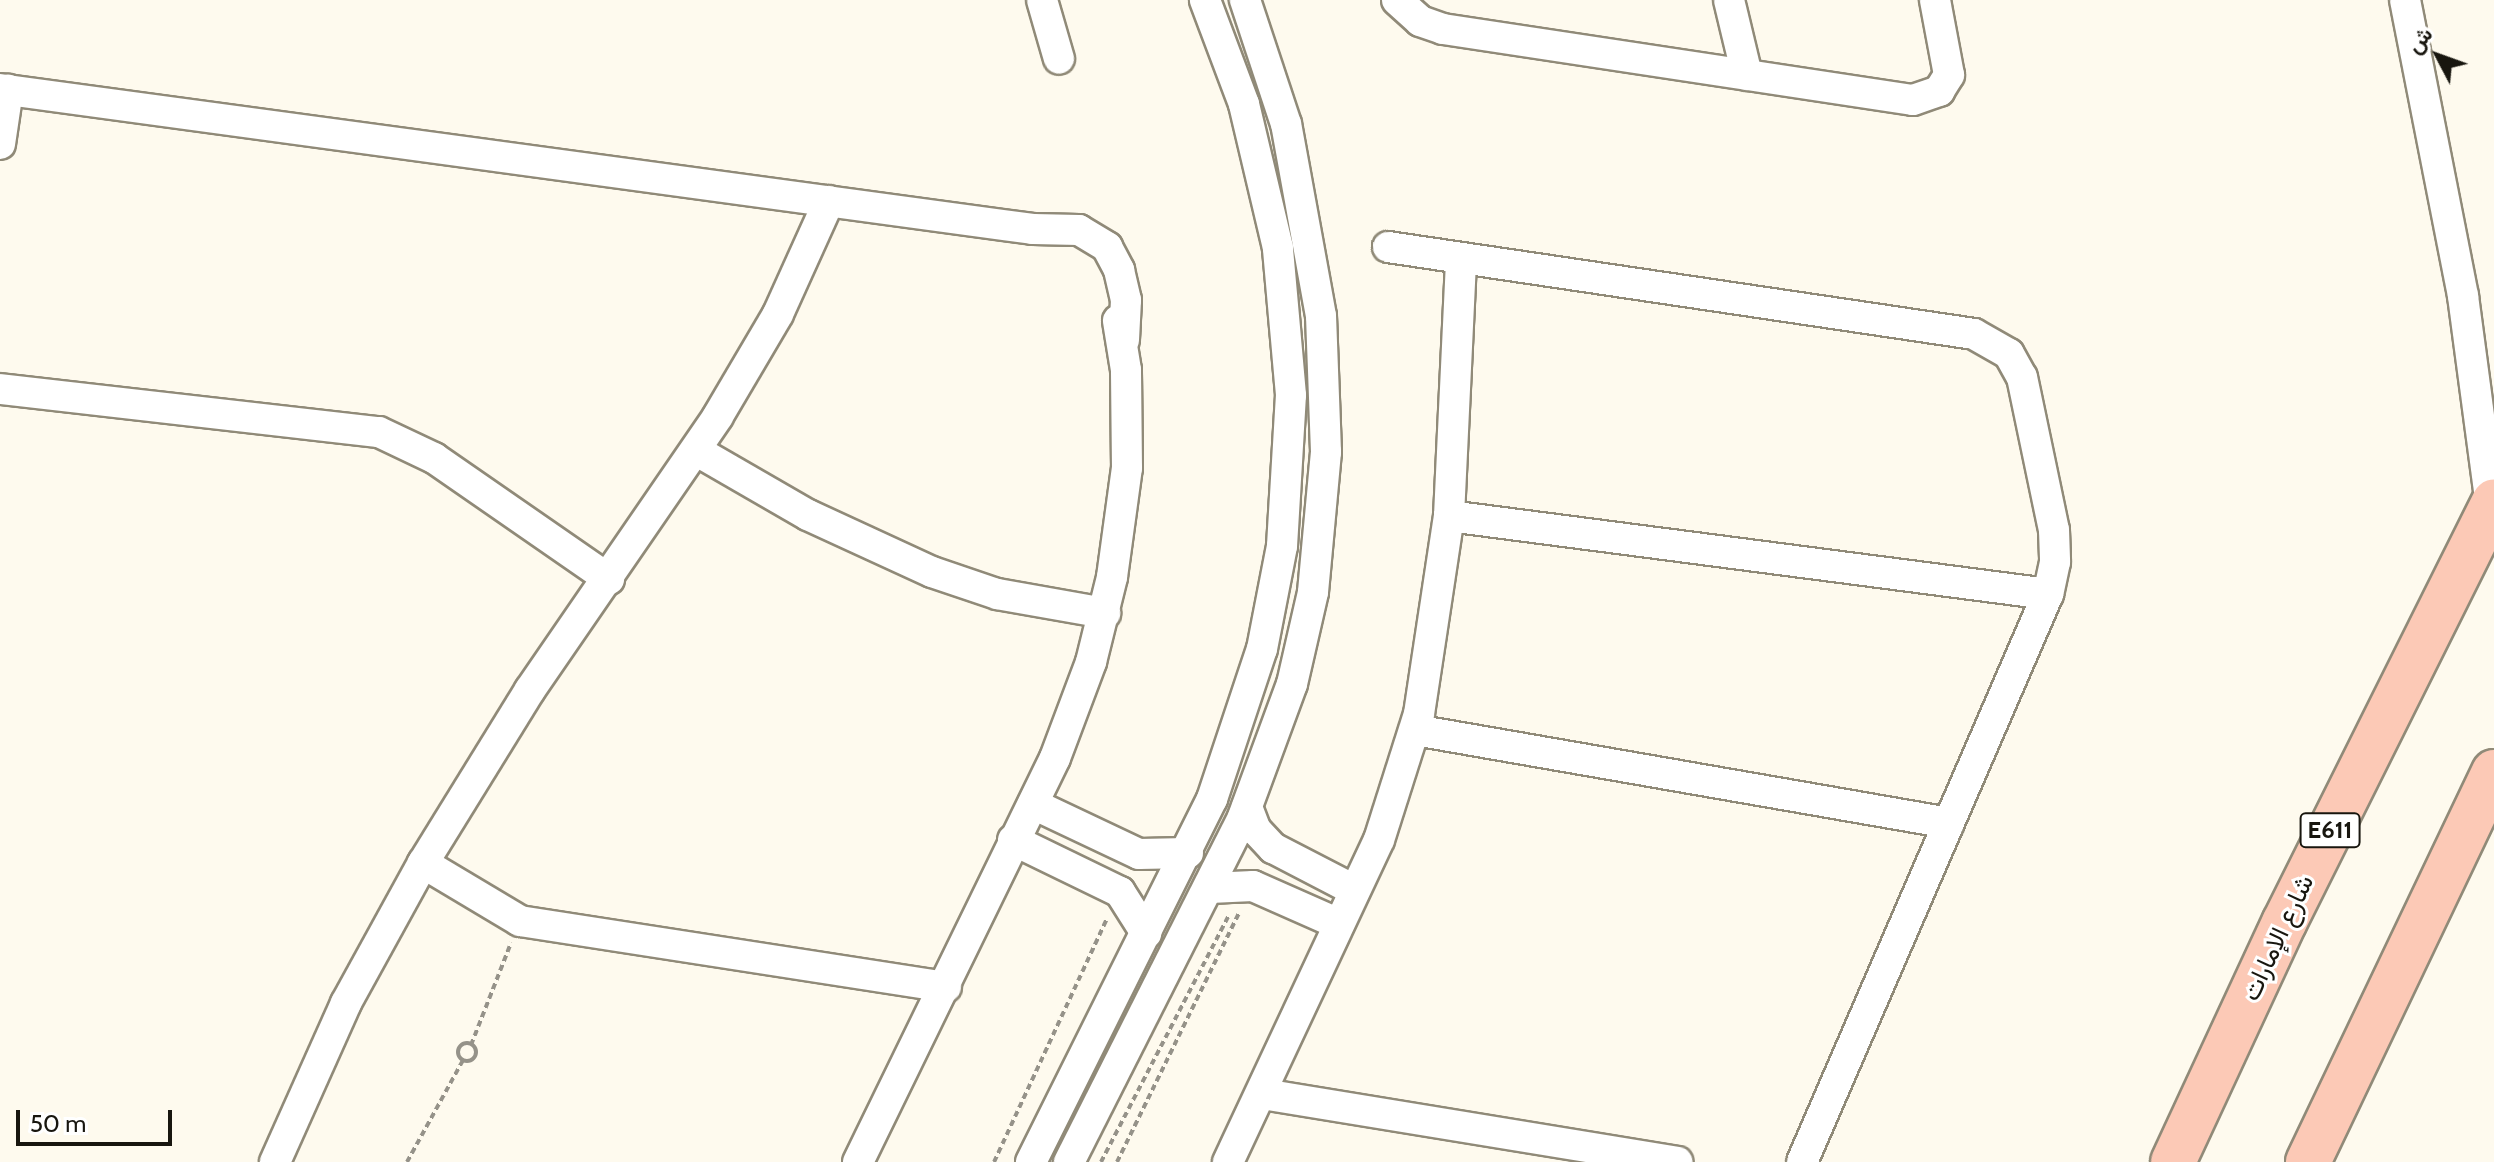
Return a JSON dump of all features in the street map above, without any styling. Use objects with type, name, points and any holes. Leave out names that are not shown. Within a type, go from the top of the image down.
[{"type":"highway","name":"شارع الإمارات","points":[[2173,1162],[2284,923],[2492,504]]},
{"type":"highway","points":[[2308,1162],[2494,772]]},
{"type":"street","points":[[1042,0],[1059,59]]},
{"type":"street","points":[[1031,1162],[1188,853],[1231,750],[1262,649],[1282,546],[1291,444],[1289,346],[1268,199],[1244,104],[1205,0]]},
{"type":"street","points":[[1069,1162],[1210,888],[1247,807],[1292,684],[1313,592],[1324,498],[1326,407],[1308,226],[1286,124],[1245,0]]},
{"type":"street","points":[[1397,0],[1420,21],[1443,29],[1913,100],[1931,97],[1945,84],[1950,66],[1935,0]]},
{"type":"street","points":[[1729,0],[1747,75]]},
{"type":"street","points":[[2405,0],[2463,296],[2492,504]]},
{"type":"street","points":[[0,144],[4,90],[1033,229],[1084,247],[1104,266],[1124,340],[1127,468],[1105,613],[1075,710],[1033,804],[858,1162]]},
{"type":"street","points":[[275,1162],[346,1003],[423,863],[523,701],[697,451],[778,314],[829,201]]},
{"type":"street","points":[[1388,247],[1974,334],[1998,345],[2022,377],[2054,530],[2055,562],[2048,594],[1802,1162]]},
{"type":"street","points":[[1228,1162],[1263,1094],[1379,840],[1415,730],[1435,633],[1449,516],[1461,258]]},
{"type":"street","points":[[0,389],[379,432],[434,458],[609,579]]},
{"type":"street","points":[[697,451],[808,515],[932,572],[997,594],[1105,613]]},
{"type":"street","points":[[1449,516],[2048,594]]},
{"type":"street","points":[[1415,730],[1949,823]]},
{"type":"street","points":[[1033,804],[1139,854],[1188,853]]},
{"type":"street","points":[[1247,807],[1256,830],[1273,848],[1354,890]]},
{"type":"street","points":[[1065,864],[1065,842],[1083,828]]},
{"type":"street","points":[[1013,840],[1120,892],[1146,933]]},
{"type":"street","points":[[423,863],[520,921],[946,987]]},
{"type":"street","points":[[1210,888],[1253,886],[1339,924]]},
{"type":"street","points":[[1263,1094],[1677,1162]]},
{"type":"path","points":[[1117,1162],[1253,886]]},
{"type":"path","points":[[994,1162],[1120,892]]},
{"type":"path","points":[[1101,1162],[1229,915]]},
{"type":"path","points":[[407,1162],[463,1060],[474,1057],[471,1045],[520,921]]},
{"type":"path","points":[[463,1060],[459,1048],[471,1045]]}]
